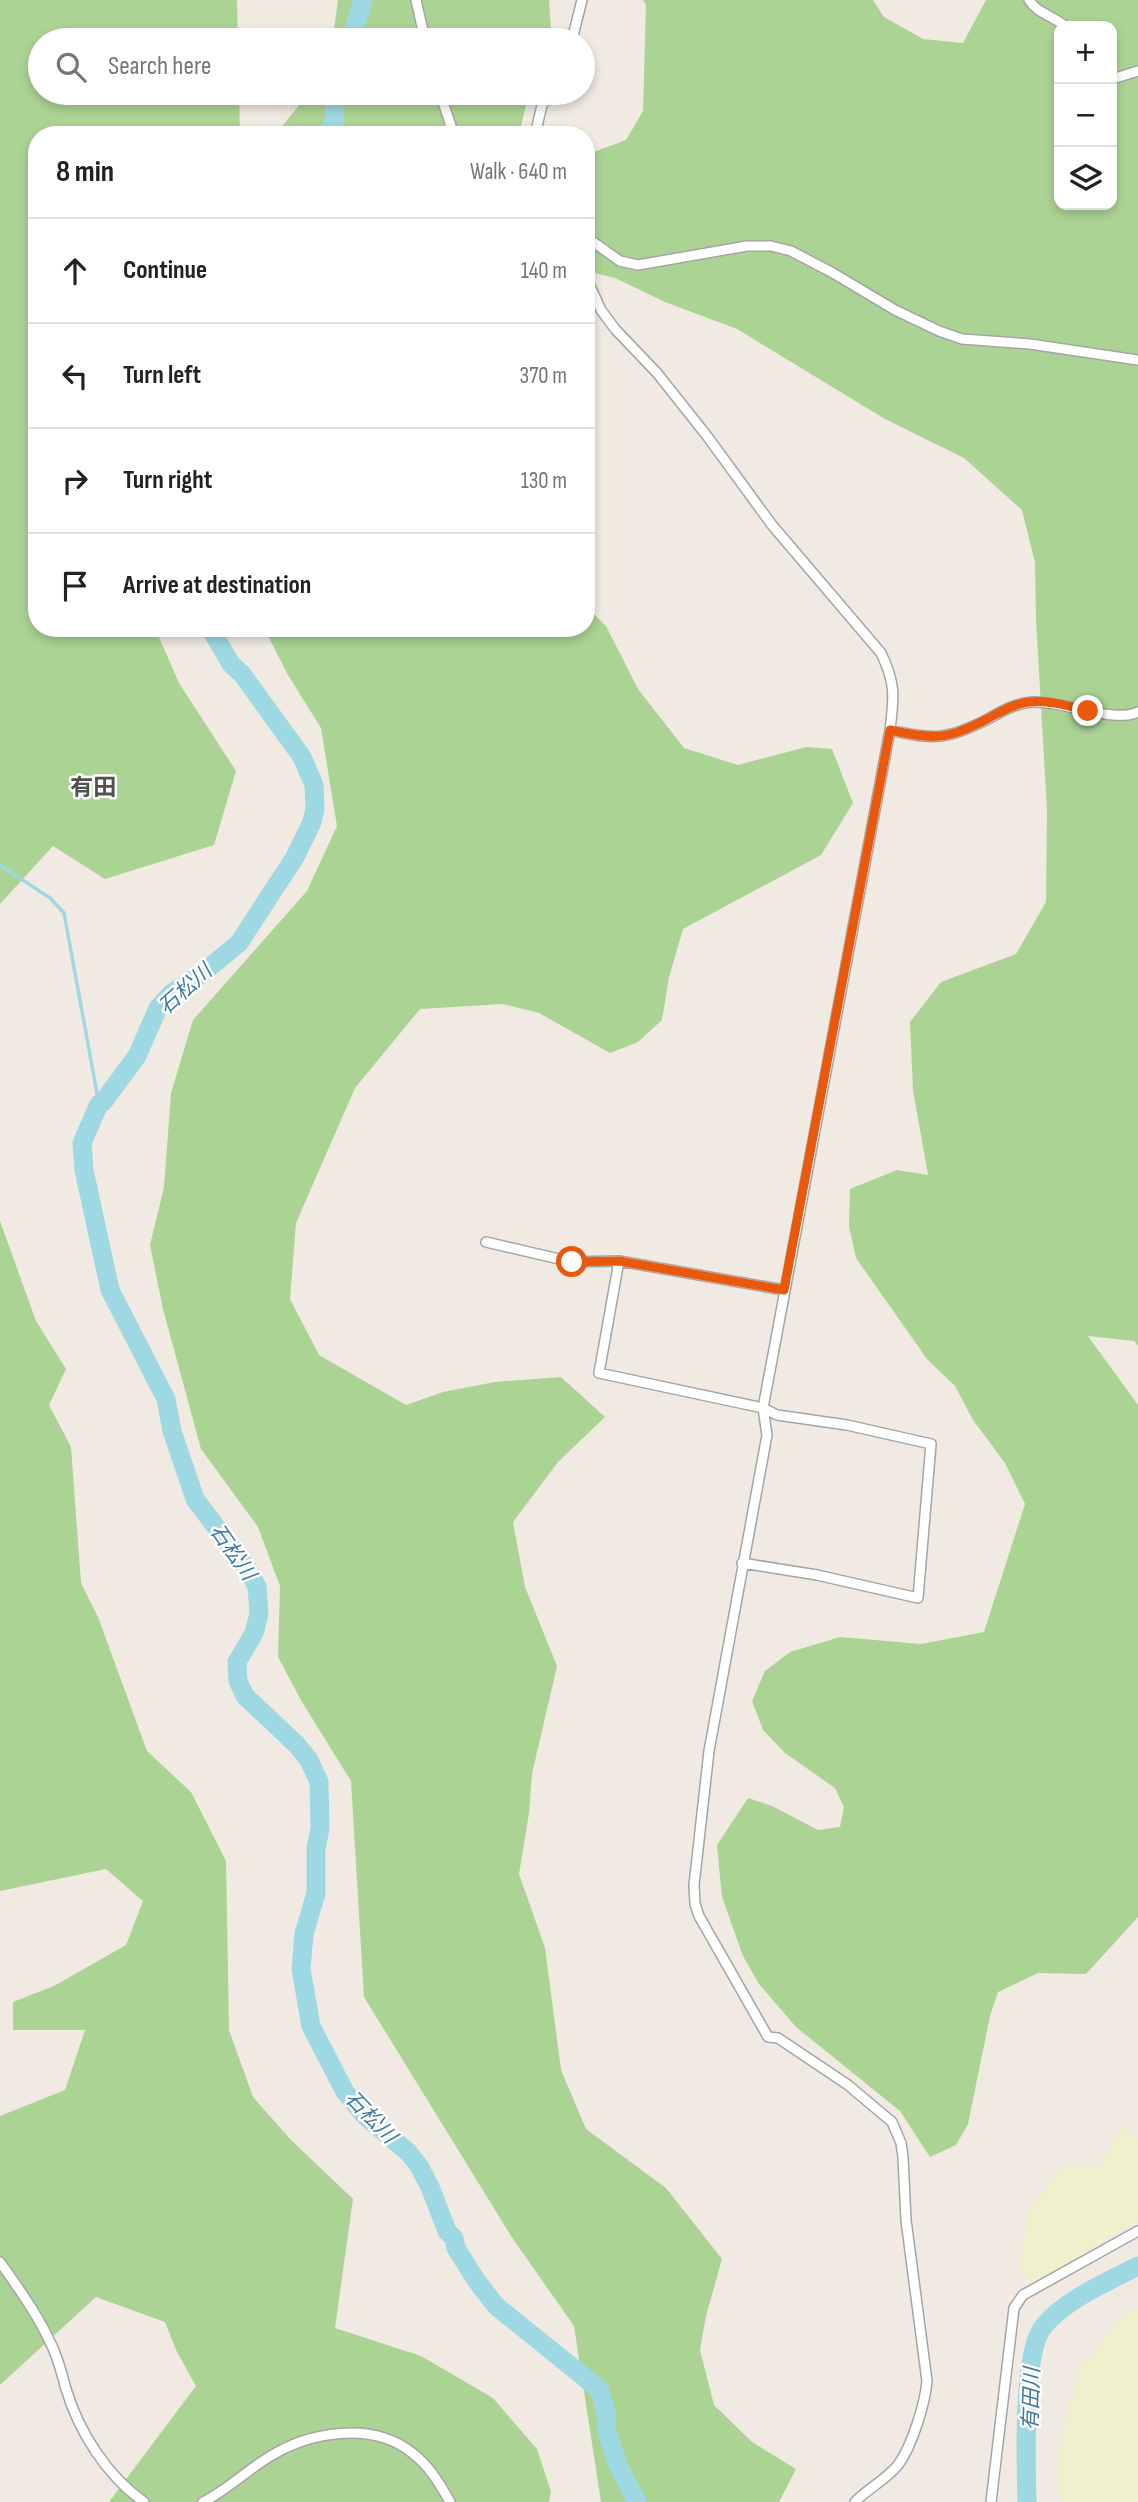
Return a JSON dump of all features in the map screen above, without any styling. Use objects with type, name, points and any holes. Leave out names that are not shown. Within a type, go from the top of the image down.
[{"type":"street","points":[[416,0],[422,28]]},
{"type":"street","points":[[575,28],[582,0]]},
{"type":"street","points":[[1029,0],[1040,12],[1059,21]]},
{"type":"street","points":[[1117,77],[1138,71]]},
{"type":"street","points":[[444,105],[451,126]]},
{"type":"street","points":[[537,126],[542,105]]},
{"type":"street","points":[[595,243],[620,261],[638,265],[747,246],[775,247],[791,251],[834,273],[895,310],[962,339],[1030,344],[1138,360]]},
{"type":"street","points":[[595,297],[615,329],[657,373],[772,525],[881,653],[892,676],[894,699],[890,730],[763,1408],[767,1435],[709,1751],[694,1885],[699,1916],[768,2037],[778,2038],[815,2062],[886,2115],[901,2143],[906,2220],[927,2381],[926,2395],[898,2465],[855,2502]]},
{"type":"street","points":[[890,730],[929,738],[942,737],[961,733],[1013,706],[1028,702],[1046,701],[1118,715],[1138,712]]},
{"type":"street","points":[[486,1242],[572,1262],[619,1261],[784,1290]]},
{"type":"street","points":[[619,1261],[599,1373],[763,1408],[777,1415],[847,1425],[931,1444],[918,1598],[817,1575],[742,1563]]},
{"type":"street","points":[[991,2502],[1014,2308],[1023,2295],[1138,2231]]},
{"type":"street","points":[[0,2262],[47,2335],[75,2414],[95,2451],[110,2472],[144,2502]]},
{"type":"street","points":[[203,2502],[270,2456],[306,2439],[332,2434],[363,2434],[395,2442],[409,2450],[423,2461],[450,2502]]},
{"type":"green space","points":[[0,0],[237,0],[238,28],[28,28],[28,105],[239,105],[240,126],[28,126],[28,637],[159,637],[179,683],[236,771],[214,845],[105,879],[53,846],[0,904]]},
{"type":"green space","points":[[338,0],[549,0],[551,28],[334,28]]},
{"type":"green space","points":[[643,0],[873,0],[884,17],[923,39],[963,43],[986,0],[1138,0],[1138,1346],[1134,1341],[1088,1336],[1138,1405],[1138,1917],[1086,1974],[1038,1973],[998,1992],[990,2016],[968,2124],[956,2145],[930,2157],[900,2111],[796,2027],[759,1984],[743,1956],[722,1897],[717,1845],[748,1798],[772,1806],[818,1830],[840,1827],[844,1807],[835,1788],[785,1753],[763,1730],[752,1701],[765,1671],[790,1652],[840,1637],[921,1644],[984,1632],[1025,1504],[1005,1463],[973,1420],[955,1386],[927,1359],[856,1258],[849,1226],[850,1189],[897,1170],[928,1175],[913,1090],[910,1022],[941,982],[1016,954],[1046,902],[1047,811],[1035,562],[1022,510],[964,458],[885,419],[737,329],[665,302],[615,278],[595,273],[595,152],[626,140],[643,111],[646,5]]},
{"type":"green space","points":[[299,105],[526,105],[521,126],[282,126]]},
{"type":"green space","points":[[595,615],[606,626],[638,689],[684,748],[738,765],[806,747],[832,749],[853,803],[821,855],[683,929],[669,977],[662,1020],[638,1042],[610,1053],[539,1013],[503,1004],[420,1009],[355,1088],[296,1223],[290,1299],[319,1355],[406,1405],[443,1392],[495,1382],[561,1377],[605,1417],[558,1462],[513,1522],[525,1587],[557,1666],[532,1774],[519,1874],[545,1948],[561,2070],[586,2129],[666,2188],[722,2259],[706,2316],[700,2350],[714,2405],[752,2442],[796,2469],[779,2502],[601,2502],[574,2326],[511,2236],[364,1997],[351,1781],[302,1702],[278,1657],[280,1586],[258,1527],[201,1449],[163,1309],[150,1245],[164,1187],[171,1093],[193,1020],[307,891],[337,826],[321,728],[288,675],[269,637],[595,637]]},
{"type":"green space","points":[[0,1221],[36,1321],[66,1369],[49,1405],[71,1447],[81,1583],[98,1617],[147,1751],[191,1792],[226,1861],[229,2030],[253,2097],[291,2140],[353,2199],[335,2328],[421,2356],[493,2398],[537,2449],[551,2492],[549,2502],[109,2502],[196,2386],[177,2352],[165,2322],[96,2297],[0,2385],[0,2116],[65,2090],[85,2030],[13,2030],[13,2002],[54,1986],[126,1945],[143,1901],[106,1869],[0,1891]]},
{"type":"green space","points":[[1123,2127],[1138,2138],[1138,2222],[1033,2285],[1021,2268],[1027,2216],[1056,2175],[1071,2165],[1098,2169]]},
{"type":"green space","points":[[1138,2308],[1138,2502],[1061,2502],[1057,2470],[1064,2425],[1082,2366],[1120,2319]]},
{"type":"waterway","name":"石松川","points":[[355,28],[363,0]]},
{"type":"waterway","name":"石松川","points":[[332,126],[335,105]]},
{"type":"waterway","name":"石松川","points":[[215,637],[231,664],[242,674],[302,757],[314,785],[315,809],[312,822],[295,857],[239,943],[199,976],[172,993],[158,1008],[137,1056],[99,1104],[82,1143],[84,1170],[110,1290],[166,1399],[172,1431],[195,1499],[249,1571],[257,1587],[259,1614],[254,1633],[237,1662],[238,1681],[245,1696],[296,1744],[309,1760],[319,1782],[320,1829],[316,1848],[316,1893],[304,1934],[301,1969],[311,2026],[345,2092],[366,2117],[408,2152],[419,2166],[447,2231],[454,2238],[456,2248],[496,2306],[599,2389],[606,2411],[607,2432],[618,2465],[637,2502]]},
{"type":"waterway","points":[[0,865],[50,898],[64,913],[99,1104]]},
{"type":"waterway","name":"有田川","points":[[1027,2502],[1028,2384],[1036,2341],[1043,2327],[1063,2308],[1138,2266]]},
{"type":"district","name":"有田","points":[[93,787]]},
{"type":"route","points":[[572,1262],[619,1261],[784,1290],[890,730],[929,738],[942,737],[961,733],[1013,706],[1028,702],[1046,701],[1088,711]]}]
